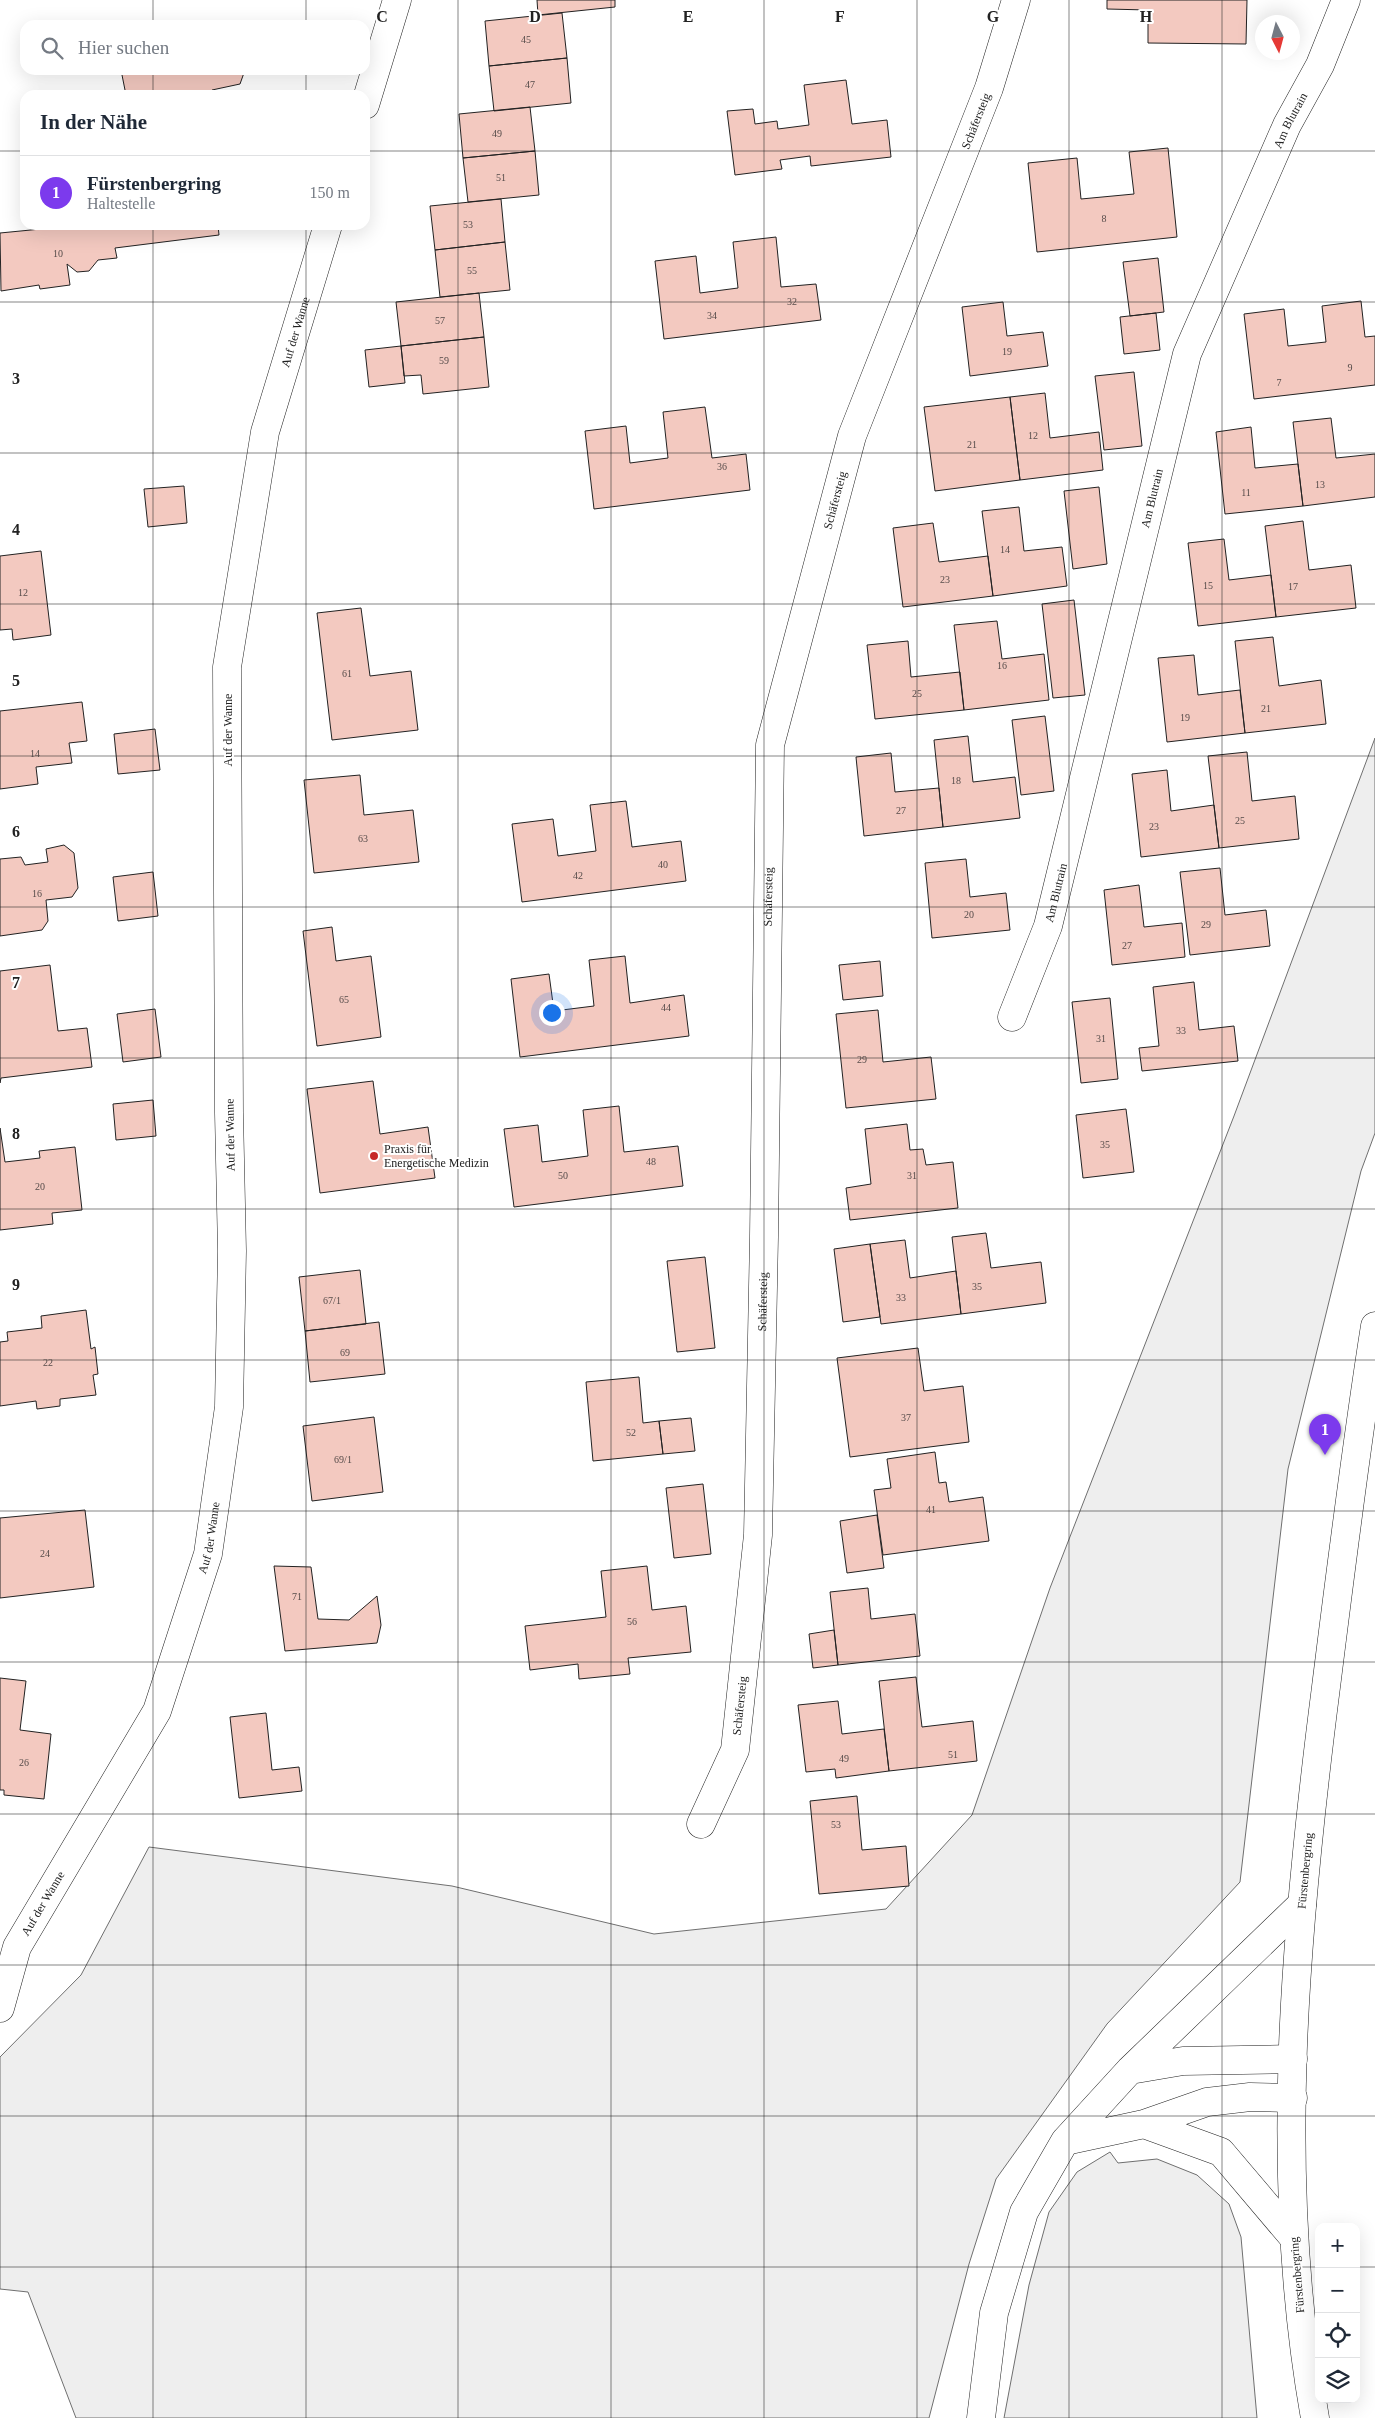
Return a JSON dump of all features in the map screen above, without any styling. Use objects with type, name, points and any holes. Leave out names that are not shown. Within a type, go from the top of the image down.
[{"type":"street","points":[[370,90],[397,0]]},
{"type":"street","name":"Schäfersteig","points":[[701,1824],[735,1750],[758,1535],[764,1247],[770,745],[852,436],[989,88],[1016,0]]},
{"type":"street","name":"Am Blutrain","points":[[1012,1017],[1048,926],[1187,354],[1287,125],[1320,65],[1346,0]]},
{"type":"street","name":"Auf der Wanne","points":[[0,2008],[17,1947],[157,1711],[208,1554],[229,1407],[232,1251],[229,1113],[227,666],[265,432],[326,230]]},
{"type":"street","name":"Fürstenbergring","points":[[1315,2418],[1305,2362],[1293,2237],[1293,2098],[1298,1949],[1319,1735],[1355,1455],[1375,1326]]},
{"type":"street","points":[[981,2418],[994,2313],[1024,2212],[1065,2141],[1130,2070],[1302,1904]]},
{"type":"street","points":[[1130,2070],[1183,2061],[1294,2059]]},
{"type":"street","points":[[1065,2141],[1144,2124],[1207,2102],[1250,2097],[1293,2098]]},
{"type":"street","points":[[1144,2124],[1220,2152],[1293,2237]]},
{"type":"shaded area","points":[[1375,738],[1375,1133],[1361,1171],[1288,1469],[1240,1882],[1107,2024],[996,2179],[969,2264],[929,2418],[76,2418],[28,2292],[0,2289],[0,2057],[81,1975],[149,1847],[452,1886],[654,1934],[886,1909],[972,1815],[1050,1588],[1234,1116]]},
{"type":"shaded area","points":[[1110,2152],[1118,2163],[1157,2159],[1197,2175],[1229,2204],[1241,2237],[1257,2418],[1004,2418],[1029,2285],[1049,2212],[1077,2172]]},
{"type":"building","points":[[537,0],[615,0],[615,7],[538,15]]},
{"type":"building","points":[[1107,0],[1247,0],[1246,44],[1148,43],[1148,10],[1107,9]]},
{"type":"building","points":[[562,13],[567,58],[489,66],[485,21]]},
{"type":"building","points":[[567,58],[571,103],[494,111],[489,66]]},
{"type":"building","points":[[122,75],[243,75],[240,84],[212,90],[125,90]]},
{"type":"building","points":[[846,80],[852,124],[887,120],[891,157],[811,166],[810,156],[780,160],[782,169],[735,175],[727,111],[753,109],[755,124],[777,121],[778,129],[809,125],[804,85]]},
{"type":"building","points":[[530,107],[535,151],[463,158],[459,114]]},
{"type":"building","points":[[1168,148],[1177,237],[1037,252],[1028,163],[1077,158],[1081,199],[1134,194],[1129,152]]},
{"type":"building","points":[[535,151],[539,195],[468,202],[463,158]]},
{"type":"building","points":[[501,199],[505,242],[435,250],[430,206]]},
{"type":"building","points":[[31,230],[218,230],[219,235],[115,248],[117,258],[98,260],[89,271],[77,272],[67,264],[70,285],[40,289],[39,285],[1,291],[0,233]]},
{"type":"building","points":[[776,237],[781,287],[816,284],[821,320],[664,339],[655,261],[696,256],[700,293],[738,288],[733,242]]},
{"type":"building","points":[[505,242],[510,290],[440,297],[435,250]]},
{"type":"building","points":[[1158,258],[1164,312],[1130,316],[1123,262]]},
{"type":"building","points":[[479,293],[484,337],[401,346],[396,302]]},
{"type":"building","points":[[1361,301],[1365,337],[1375,336],[1375,385],[1254,399],[1244,314],[1284,309],[1288,346],[1326,342],[1322,306]]},
{"type":"building","points":[[1003,302],[1007,336],[1043,332],[1048,366],[970,376],[962,307]]},
{"type":"building","points":[[1156,313],[1160,350],[1124,354],[1120,317]]},
{"type":"building","points":[[484,337],[489,387],[423,394],[421,375],[404,376],[401,346]]},
{"type":"building","points":[[401,346],[405,383],[369,387],[365,350]]},
{"type":"building","points":[[1134,372],[1142,446],[1104,450],[1095,376]]},
{"type":"building","points":[[1045,393],[1050,438],[1099,432],[1103,470],[1020,480],[1010,397]]},
{"type":"building","points":[[1010,397],[1020,480],[935,491],[924,407]]},
{"type":"building","points":[[705,407],[712,458],[746,454],[750,490],[594,509],[585,431],[626,426],[630,463],[668,458],[663,412]]},
{"type":"building","points":[[1331,418],[1336,458],[1375,454],[1375,497],[1303,506],[1293,422]]},
{"type":"building","points":[[1251,427],[1255,468],[1298,464],[1303,506],[1225,514],[1216,432]]},
{"type":"building","points":[[184,486],[187,523],[148,527],[144,489]]},
{"type":"building","points":[[1099,487],[1107,564],[1073,569],[1064,491]]},
{"type":"building","points":[[1019,507],[1024,551],[1062,547],[1067,586],[993,596],[982,511]]},
{"type":"building","points":[[1303,521],[1309,570],[1351,565],[1356,608],[1276,617],[1265,526]]},
{"type":"building","points":[[933,523],[939,562],[988,556],[993,596],[903,607],[893,528]]},
{"type":"building","points":[[1224,539],[1229,580],[1271,575],[1276,617],[1198,626],[1188,543]]},
{"type":"building","points":[[41,551],[51,635],[13,640],[12,629],[0,630],[0,556]]},
{"type":"building","points":[[1074,600],[1085,695],[1053,698],[1042,604]]},
{"type":"building","points":[[361,608],[370,676],[411,671],[418,730],[332,740],[317,613]]},
{"type":"building","points":[[997,621],[1002,659],[1044,654],[1049,700],[964,710],[954,625]]},
{"type":"building","points":[[1273,637],[1279,686],[1321,680],[1326,724],[1245,733],[1235,641]]},
{"type":"building","points":[[908,641],[911,677],[960,672],[964,710],[875,719],[867,645]]},
{"type":"building","points":[[1194,655],[1198,695],[1240,690],[1245,733],[1167,742],[1158,658]]},
{"type":"building","points":[[82,702],[87,741],[69,743],[72,763],[36,767],[38,784],[0,789],[0,711]]},
{"type":"building","points":[[1045,716],[1054,791],[1021,795],[1012,720]]},
{"type":"building","points":[[155,729],[160,770],[118,774],[114,734]]},
{"type":"building","points":[[968,736],[973,782],[1015,777],[1020,818],[943,827],[934,740]]},
{"type":"building","points":[[1247,752],[1252,801],[1295,796],[1299,839],[1219,848],[1208,756]]},
{"type":"building","points":[[891,753],[895,792],[939,788],[943,827],[864,836],[856,757]]},
{"type":"building","points":[[1167,770],[1171,811],[1214,805],[1219,848],[1141,857],[1132,774]]},
{"type":"building","points":[[360,775],[364,815],[413,810],[419,862],[314,873],[304,780]]},
{"type":"building","points":[[626,801],[632,847],[681,841],[686,881],[522,902],[512,824],[553,819],[558,856],[596,851],[590,805]]},
{"type":"building","points":[[64,845],[74,853],[78,888],[72,897],[46,900],[48,921],[42,930],[0,936],[0,859],[21,857],[25,865],[48,862],[46,849]]},
{"type":"building","points":[[966,859],[970,897],[1006,893],[1010,930],[932,938],[925,863]]},
{"type":"building","points":[[1220,868],[1225,915],[1266,910],[1270,946],[1190,955],[1180,872]]},
{"type":"building","points":[[153,872],[158,916],[118,921],[113,877]]},
{"type":"building","points":[[1139,885],[1144,927],[1182,923],[1185,957],[1112,965],[1104,890]]},
{"type":"building","points":[[332,927],[336,961],[371,956],[381,1037],[317,1046],[303,931]]},
{"type":"building","points":[[625,956],[630,1003],[684,995],[689,1036],[520,1057],[511,979],[549,974],[554,1011],[594,1006],[589,960]]},
{"type":"building","points":[[880,961],[883,996],[843,1000],[839,965]]},
{"type":"building","points":[[50,965],[58,1031],[87,1028],[92,1067],[1,1078],[0,1083],[0,971]]},
{"type":"building","points":[[1194,982],[1199,1030],[1234,1026],[1238,1061],[1142,1071],[1139,1048],[1159,1046],[1153,987]]},
{"type":"building","points":[[1110,998],[1118,1079],[1081,1083],[1072,1002]]},
{"type":"building","points":[[155,1009],[161,1057],[123,1062],[117,1014]]},
{"type":"building","points":[[878,1010],[883,1062],[931,1057],[936,1099],[846,1108],[836,1014]]},
{"type":"building","name":"Praxis für Energetische Medizin","points":[[373,1081],[380,1134],[428,1127],[435,1178],[320,1193],[307,1089]]},
{"type":"building","points":[[153,1100],[156,1136],[116,1140],[113,1104]]},
{"type":"building","points":[[619,1106],[624,1152],[678,1146],[683,1186],[514,1207],[504,1129],[538,1125],[542,1162],[588,1156],[583,1110]]},
{"type":"building","points":[[1126,1109],[1134,1172],[1083,1178],[1076,1115]]},
{"type":"building","points":[[907,1124],[910,1150],[923,1149],[926,1165],[953,1162],[958,1208],[850,1220],[846,1188],[871,1184],[865,1129]]},
{"type":"building","points":[[0,1128],[5,1162],[40,1158],[39,1151],[75,1147],[82,1210],[52,1213],[53,1224],[0,1230]]},
{"type":"building","points":[[986,1233],[991,1268],[1041,1262],[1046,1303],[961,1314],[952,1237]]},
{"type":"building","points":[[905,1240],[910,1278],[956,1271],[961,1314],[881,1324],[870,1244]]},
{"type":"building","points":[[870,1244],[880,1317],[843,1322],[834,1249]]},
{"type":"building","points":[[705,1257],[715,1348],[677,1352],[667,1261]]},
{"type":"building","points":[[360,1270],[366,1324],[305,1331],[299,1277]]},
{"type":"building","points":[[86,1310],[91,1349],[95,1347],[98,1374],[93,1375],[96,1395],[60,1399],[60,1406],[37,1409],[36,1401],[0,1406],[0,1342],[8,1341],[7,1332],[42,1328],[41,1316]]},
{"type":"building","points":[[379,1322],[385,1374],[310,1382],[305,1331]]},
{"type":"building","points":[[918,1348],[924,1391],[963,1386],[969,1442],[850,1457],[837,1358]]},
{"type":"building","points":[[639,1377],[643,1423],[659,1421],[663,1454],[593,1461],[586,1382]]},
{"type":"building","points":[[374,1417],[383,1492],[312,1501],[303,1426]]},
{"type":"building","points":[[691,1418],[695,1451],[663,1454],[659,1421]]},
{"type":"building","points":[[935,1452],[939,1483],[946,1482],[949,1502],[983,1497],[989,1541],[883,1555],[874,1490],[891,1488],[887,1459]]},
{"type":"building","points":[[703,1484],[711,1554],[674,1558],[666,1488]]},
{"type":"building","points":[[85,1510],[94,1587],[0,1598],[0,1518]]},
{"type":"building","points":[[877,1515],[884,1568],[847,1573],[840,1521]]},
{"type":"building","points":[[274,1566],[311,1567],[318,1619],[349,1620],[377,1596],[381,1625],[377,1643],[285,1651]]},
{"type":"building","points":[[647,1566],[652,1610],[686,1606],[691,1652],[628,1658],[630,1674],[579,1679],[578,1664],[530,1670],[525,1626],[606,1617],[601,1571]]},
{"type":"building","points":[[868,1588],[871,1619],[915,1614],[920,1656],[838,1665],[830,1592]]},
{"type":"building","points":[[834,1630],[838,1665],[813,1668],[809,1634]]},
{"type":"building","points":[[916,1677],[922,1727],[973,1721],[977,1761],[889,1771],[879,1681]]},
{"type":"building","points":[[0,1678],[26,1681],[20,1730],[51,1734],[44,1799],[4,1795],[4,1790],[0,1790]]},
{"type":"building","points":[[838,1701],[842,1734],[884,1729],[889,1771],[836,1778],[835,1769],[806,1772],[798,1705]]},
{"type":"building","points":[[266,1713],[272,1770],[299,1767],[302,1791],[239,1798],[230,1717]]},
{"type":"building","points":[[857,1796],[862,1850],[906,1846],[909,1886],[819,1894],[810,1801]]},
{"type":"place","name":"Praxis für Energetische Medizin","points":[[374,1156]]},
{"type":"place","name":"Fürstenbergring","points":[[1325,1455]]}]
